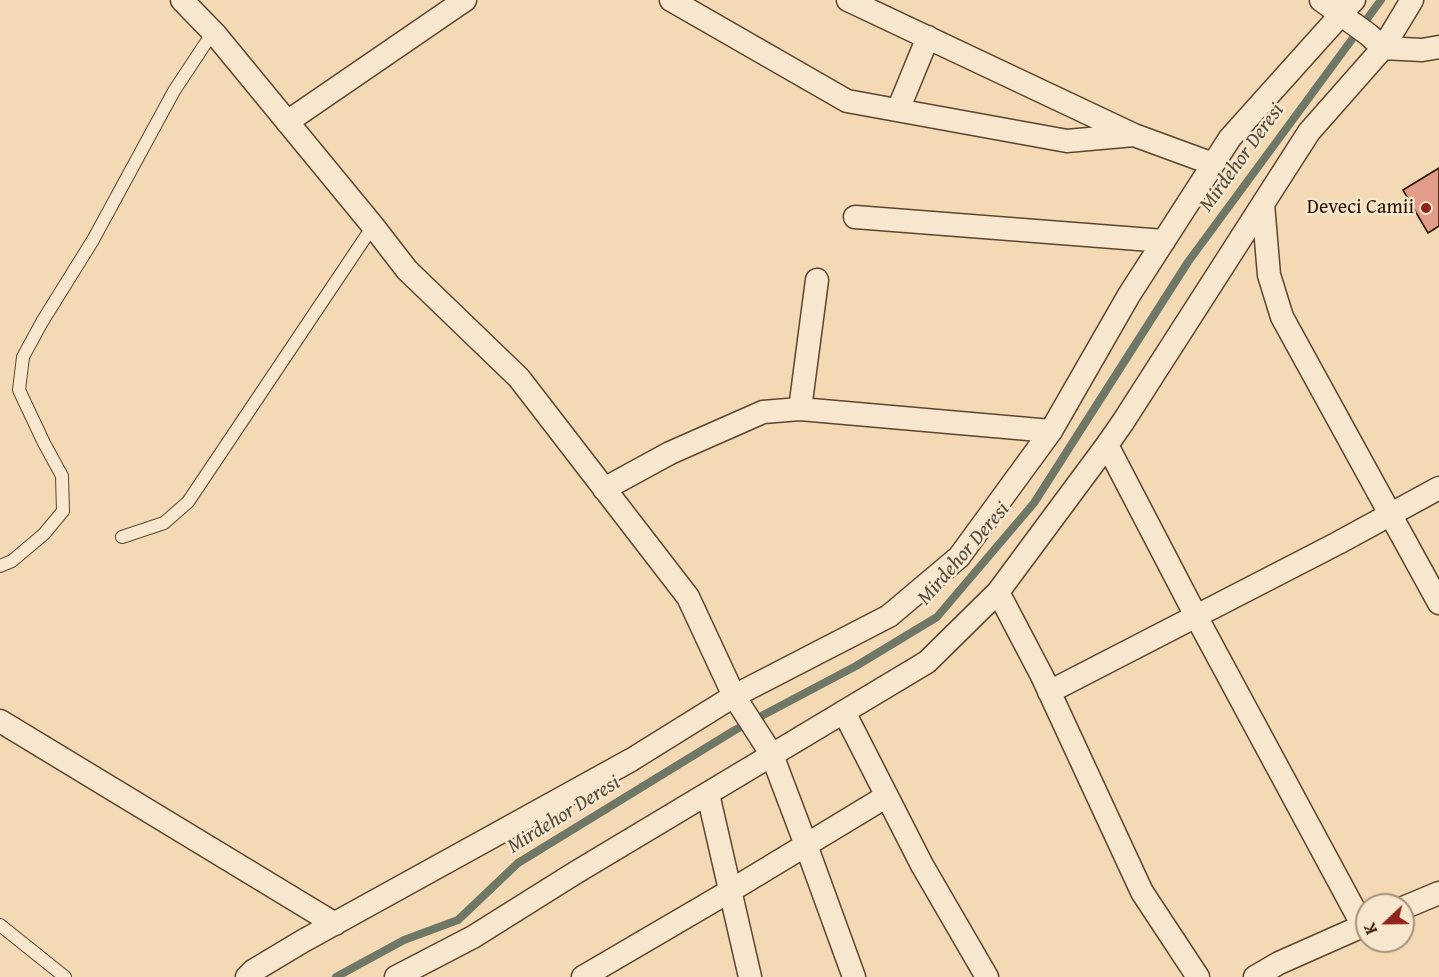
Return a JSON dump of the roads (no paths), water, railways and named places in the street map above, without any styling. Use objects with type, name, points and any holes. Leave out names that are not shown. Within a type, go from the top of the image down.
[{"type":"street","points":[[182,0],[213,32],[407,270],[519,378],[688,597],[734,696],[772,755],[854,977]]},
{"type":"street","points":[[287,122],[465,0]]},
{"type":"street","points":[[671,0],[847,101],[1067,141],[1134,135]]},
{"type":"street","points":[[848,0],[1134,135],[1213,164]]},
{"type":"street","points":[[1322,0],[1348,7],[1376,41],[1422,50],[1439,47]]},
{"type":"street","points":[[396,977],[473,937],[575,873],[927,662],[998,592],[1107,445],[1309,132],[1376,41],[1412,0]]},
{"type":"street","points":[[247,977],[253,971],[335,924],[631,760],[734,696],[889,616],[959,557],[1051,431],[1129,296],[1230,138],[1348,7]]},
{"type":"street","points":[[898,110],[928,37]]},
{"type":"street","points":[[1263,204],[1269,275],[1282,317],[1439,603]]},
{"type":"street","points":[[855,217],[1164,241]]},
{"type":"street","points":[[800,409],[817,280]]},
{"type":"street","points":[[604,489],[670,453],[763,412],[800,409],[1051,431]]},
{"type":"street","points":[[1107,445],[1196,616],[1355,907]]},
{"type":"street","points":[[1049,692],[1338,543],[1439,488]]},
{"type":"street","points":[[998,592],[1049,692],[1142,892],[1198,977]]},
{"type":"street","points":[[844,712],[922,865],[987,977]]},
{"type":"street","points":[[0,721],[335,924]]},
{"type":"street","points":[[708,794],[750,977]]},
{"type":"street","points":[[583,977],[887,796]]},
{"type":"street","points":[[1415,903],[1439,893]]},
{"type":"street","points":[[1255,977],[1279,963],[1355,929]]},
{"type":"lane","points":[[0,566],[12,561],[44,534],[63,511],[62,476],[19,390],[23,357],[93,240],[174,92],[213,32]]},
{"type":"lane","points":[[122,537],[164,524],[188,502],[373,226]]},
{"type":"lane","points":[[0,926],[65,977]]},
{"type":"waterway","name":"Mirdehor Deresi","points":[[336,977],[404,940],[458,920],[518,863],[735,730],[856,666],[937,617],[1034,503],[1188,262],[1381,0]]},
{"type":"place","name":"Deveci Camii","points":[[1426,208]]}]
